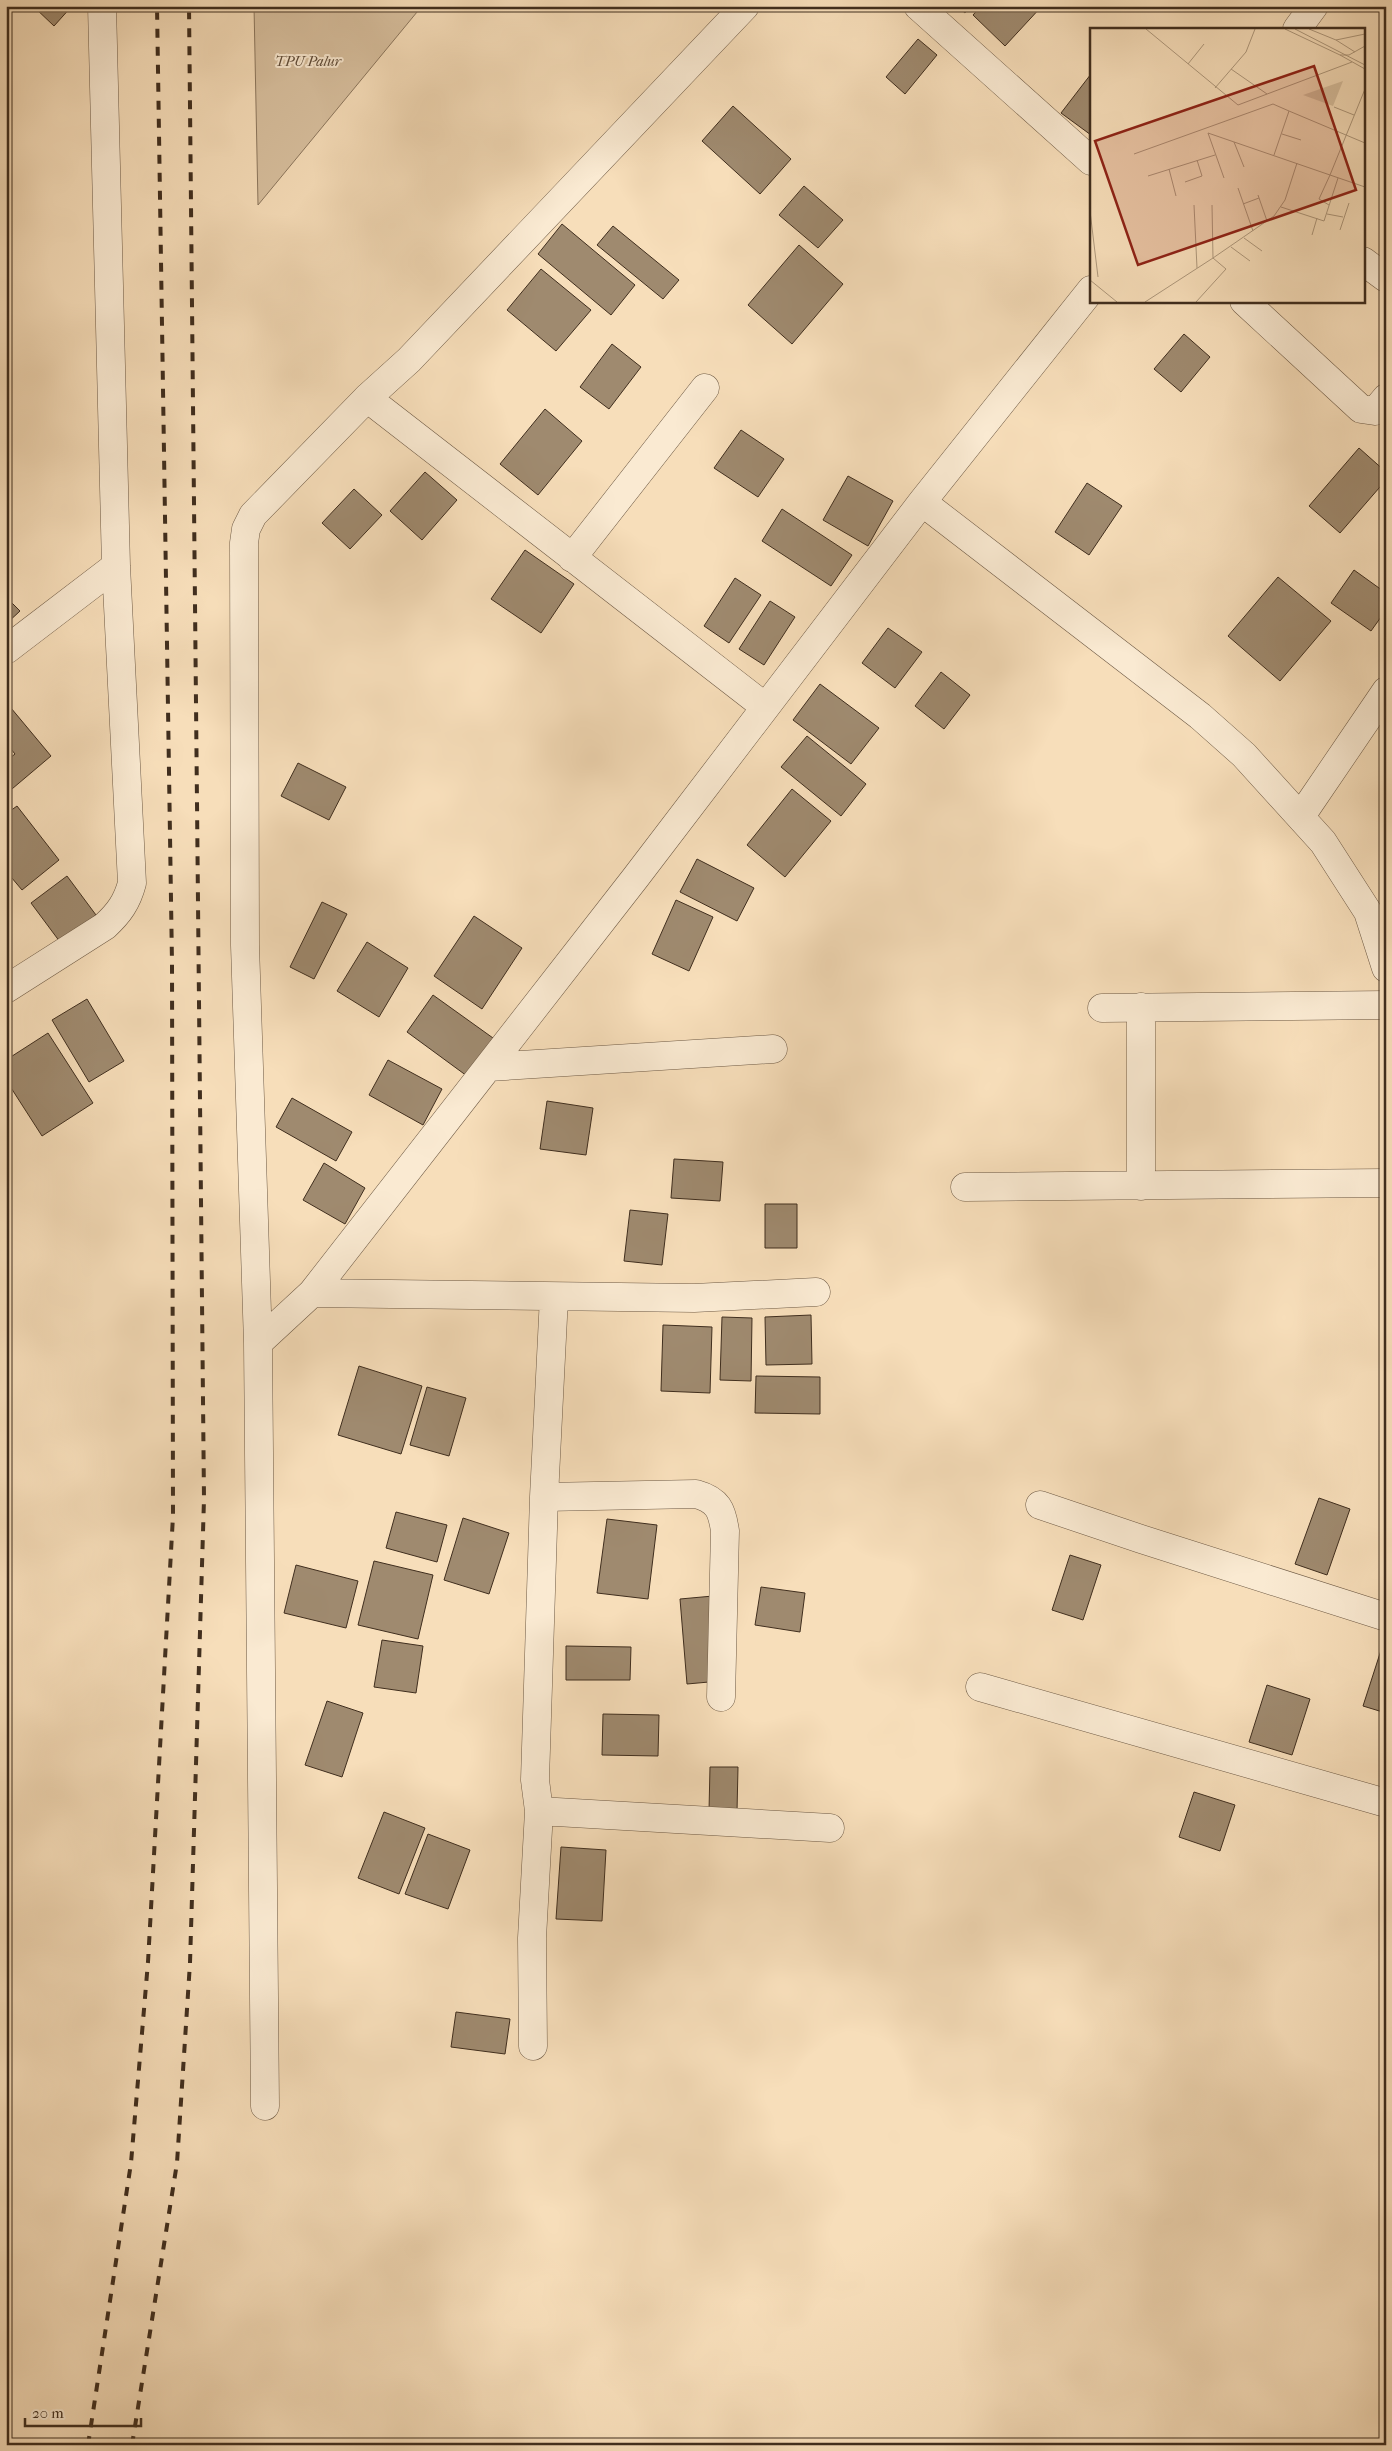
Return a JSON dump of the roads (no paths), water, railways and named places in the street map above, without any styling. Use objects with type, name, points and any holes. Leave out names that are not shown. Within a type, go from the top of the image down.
[{"type":"street","points":[[6,989],[105,926],[118,914],[128,899],[132,882],[116,566],[102,6]]},
{"type":"street","points":[[265,2106],[258,1343],[245,946],[245,535],[253,515],[367,398],[408,360],[745,6]]},
{"type":"street","points":[[918,6],[1090,160]]},
{"type":"street","points":[[1298,28],[1314,6]]},
{"type":"street","points":[[1364,262],[1386,278]]},
{"type":"street","points":[[258,1343],[312,1293],[636,877],[764,706],[922,502],[1090,291]]},
{"type":"street","points":[[1245,302],[1360,409],[1375,411],[1386,398]]},
{"type":"street","points":[[572,558],[705,388]]},
{"type":"street","points":[[367,398],[764,706]]},
{"type":"street","points":[[922,502],[1200,716],[1244,755],[1324,842],[1368,912],[1386,968]]},
{"type":"street","points":[[6,650],[116,566]]},
{"type":"street","points":[[1301,816],[1386,691]]},
{"type":"street","points":[[1102,1008],[1386,1005]]},
{"type":"street","points":[[1141,1007],[1141,1186]]},
{"type":"street","points":[[488,1067],[773,1049]]},
{"type":"street","points":[[965,1187],[1386,1184]]},
{"type":"street","points":[[312,1293],[694,1298],[816,1292]]},
{"type":"street","points":[[533,2046],[532,1938],[539,1811],[534,1780],[544,1497],[554,1297]]},
{"type":"street","points":[[544,1497],[696,1494],[712,1500],[719,1506],[723,1513],[725,1531],[721,1698]]},
{"type":"street","points":[[1040,1505],[1386,1617]]},
{"type":"street","points":[[980,1687],[1386,1804]]},
{"type":"street","points":[[539,1811],[830,1828]]},
{"type":"railway","points":[[88,2445],[131,2163],[148,1962],[173,1516],[172,963],[157,6]]},
{"type":"railway","points":[[132,2445],[177,2163],[190,1963],[204,1499],[189,6]]},
{"type":"park label","name":"TPU Palur","points":[[308,61]]}]
